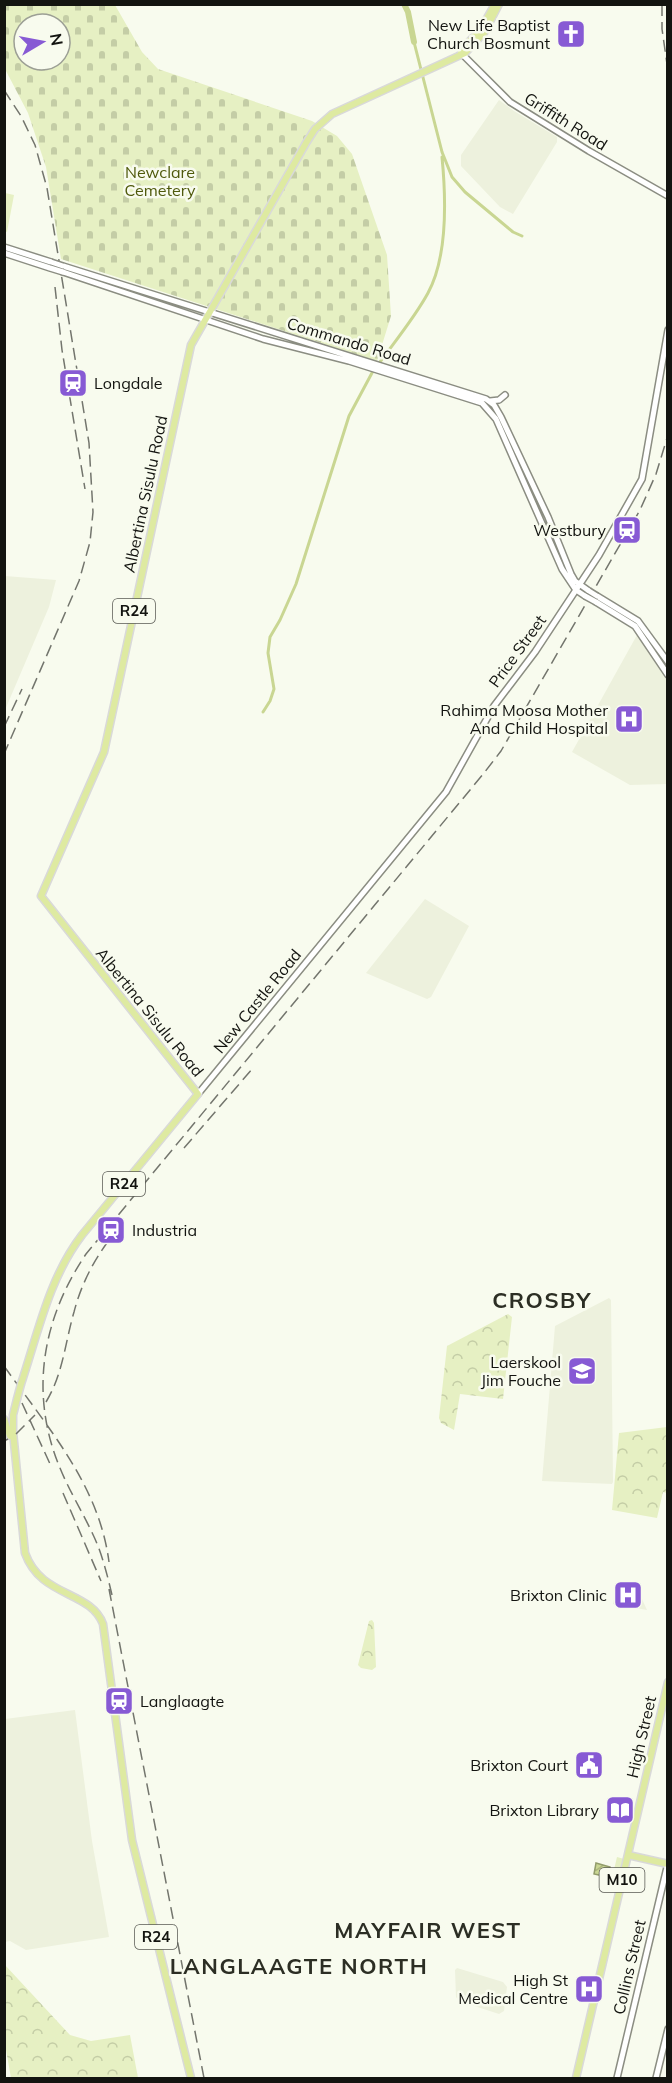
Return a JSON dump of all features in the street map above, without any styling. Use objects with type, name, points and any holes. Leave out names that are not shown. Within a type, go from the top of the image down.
[{"type":"main road","name":"Albertina Sisulu Road","points":[[191,2079],[132,1840],[103,1624],[93,1608],[54,1588],[30,1564],[25,1551],[12,1416],[52,1288],[67,1256],[198,1094],[41,896],[104,752],[189,352],[209,312],[306,143],[322,121],[351,104],[465,53],[479,40],[492,20],[497,4]]},
{"type":"main road","name":"Griffith Road","points":[[461,53],[510,102],[668,196]]},
{"type":"main road","name":"Commando Road","points":[[4,247],[205,320],[263,339],[349,361],[486,405],[496,419],[562,569],[577,588]]},
{"type":"main road","name":"Commando Road","points":[[4,253],[51,265]]},
{"type":"main road","name":"Commando Road","points":[[63,269],[450,386],[490,402]]},
{"type":"main road","name":"Price Street","points":[[314,953],[446,792],[498,700],[531,659],[599,555],[642,479],[668,330]]},
{"type":"main road","points":[[505,395],[499,400],[490,402],[501,417],[548,517],[577,588],[638,621],[668,662]]},
{"type":"main road","points":[[571,574],[579,577],[586,573]]},
{"type":"main road","points":[[596,599],[635,626],[668,675]]},
{"type":"main road","points":[[657,646],[665,648]]},
{"type":"main road","name":"New Castle Road","points":[[198,1094],[314,953]]},
{"type":"main road","points":[[6,1409],[16,1402]]},
{"type":"main road","points":[[4,1419],[9,1429],[17,1467]]},
{"type":"main road","name":"High Street","points":[[630,1855],[668,1682]]},
{"type":"main road","name":"High Street","points":[[578,2079],[668,1697]]},
{"type":"main road","points":[[630,1855],[667,1863]]},
{"type":"main road","name":"Collins Street","points":[[617,2079],[667,1863]]},
{"type":"main road","points":[[656,2079],[668,2029]]},
{"type":"shaded area","points":[[499,100],[557,137],[557,142],[513,214],[500,207],[461,166],[461,155]]},
{"type":"shaded area","points":[[5,576],[56,580],[49,607],[5,710]]},
{"type":"shaded area","name":"Rahima Moosa Mother And Child Hospital","points":[[637,635],[667,681],[667,784],[630,785],[572,752]]},
{"type":"shaded area","points":[[425,899],[469,926],[431,997],[427,999],[366,973]]},
{"type":"shaded area","points":[[609,1298],[611,1300],[613,1482],[612,1484],[542,1481],[555,1326]]},
{"type":"shaded area","name":"Brixton Clinic","points":[[618,1581],[636,1586],[647,1610],[613,1604]]},
{"type":"shaded area","points":[[75,1710],[92,1841],[109,1937],[26,1950],[10,1941],[5,1942],[5,1719]]},
{"type":"shaded area","points":[[457,1968],[503,1982],[507,1987],[504,2011],[499,2014],[459,2001],[456,1997],[455,1970]]},
{"type":"green space","name":"Newclare Cemetery","points":[[4,5],[115,5],[142,52],[158,69],[312,121],[337,136],[352,154],[387,255],[391,316],[377,361],[61,259],[46,167],[28,113],[5,69]]},
{"type":"green space","points":[[5,193],[14,195],[7,232],[5,231]]},
{"type":"green space","points":[[508,1314],[512,1317],[503,1399],[460,1394],[454,1430],[441,1423],[439,1418],[447,1346]]},
{"type":"green space","points":[[667,1427],[667,1493],[663,1492],[657,1518],[612,1510],[619,1433]]},
{"type":"green space","points":[[372,1620],[376,1667],[372,1670],[361,1668],[358,1665],[369,1621]]},
{"type":"green space","points":[[617,1857],[624,1859],[617,1891],[609,1891]]},
{"type":"green space","points":[[5,1965],[70,2035],[91,2041],[130,2035],[138,2078],[11,2078],[5,2044]]},
{"type":"water","points":[[596,1863],[610,1867],[608,1877],[594,1874]]},
{"type":"waterway","points":[[404,4],[408,12],[414,42]]},
{"type":"waterway","points":[[414,42],[442,152],[452,177],[465,192],[513,232],[522,236]]},
{"type":"waterway","points":[[380,362],[417,311],[435,278],[444,227],[442,157]]},
{"type":"waterway","points":[[263,712],[274,689],[268,653],[270,637],[296,584],[349,416],[373,371]]},
{"type":"railway","points":[[662,4],[662,29],[668,71]]},
{"type":"railway","points":[[4,90],[21,116],[35,145],[47,188],[89,443],[93,512],[90,542],[79,581],[4,754]]},
{"type":"railway","points":[[55,287],[62,350],[85,489]]},
{"type":"railway","points":[[112,1595],[98,1546],[69,1488],[50,1440],[43,1385],[50,1331],[59,1304],[86,1254],[501,751],[640,510],[656,474],[668,435]]},
{"type":"railway","points":[[4,727],[22,689]]},
{"type":"railway","points":[[184,1148],[253,1068]]},
{"type":"railway","points":[[46,1402],[60,1369],[81,1289],[97,1258],[117,1230]]},
{"type":"railway","points":[[4,1366],[54,1435],[83,1482],[95,1508],[109,1562]]},
{"type":"railway","points":[[22,1403],[51,1466]]},
{"type":"railway","points":[[16,1434],[35,1415]]},
{"type":"railway","points":[[4,1441],[8,1439]]},
{"type":"railway","points":[[63,1493],[101,1581]]},
{"type":"railway","points":[[109,1589],[204,2078]]},
{"type":"place","name":"New Life Baptist Church Bosmunt","points":[[571,34]]},
{"type":"place","name":"Longdale","points":[[73,383]]},
{"type":"place","name":"Westbury","points":[[627,530]]},
{"type":"place","name":"Rahima Moosa Mother And Child Hospital","points":[[629,719]]},
{"type":"place","name":"Industria","points":[[111,1230]]},
{"type":"place","name":"Laerskool Jim Fouche","points":[[582,1371]]},
{"type":"place","name":"Brixton Clinic","points":[[628,1595]]},
{"type":"place","name":"Langlaagte","points":[[119,1701]]},
{"type":"place","name":"Brixton Court","points":[[589,1765]]},
{"type":"place","name":"Brixton Library","points":[[620,1810]]},
{"type":"place","name":"High St Medical Centre","points":[[589,1989]]},
{"type":"district","name":"CROSBY","points":[[542,1300]]},
{"type":"district","name":"MAYFAIR WEST","points":[[428,1930]]},
{"type":"district","name":"LANGLAAGTE NORTH","points":[[299,1966]]}]
